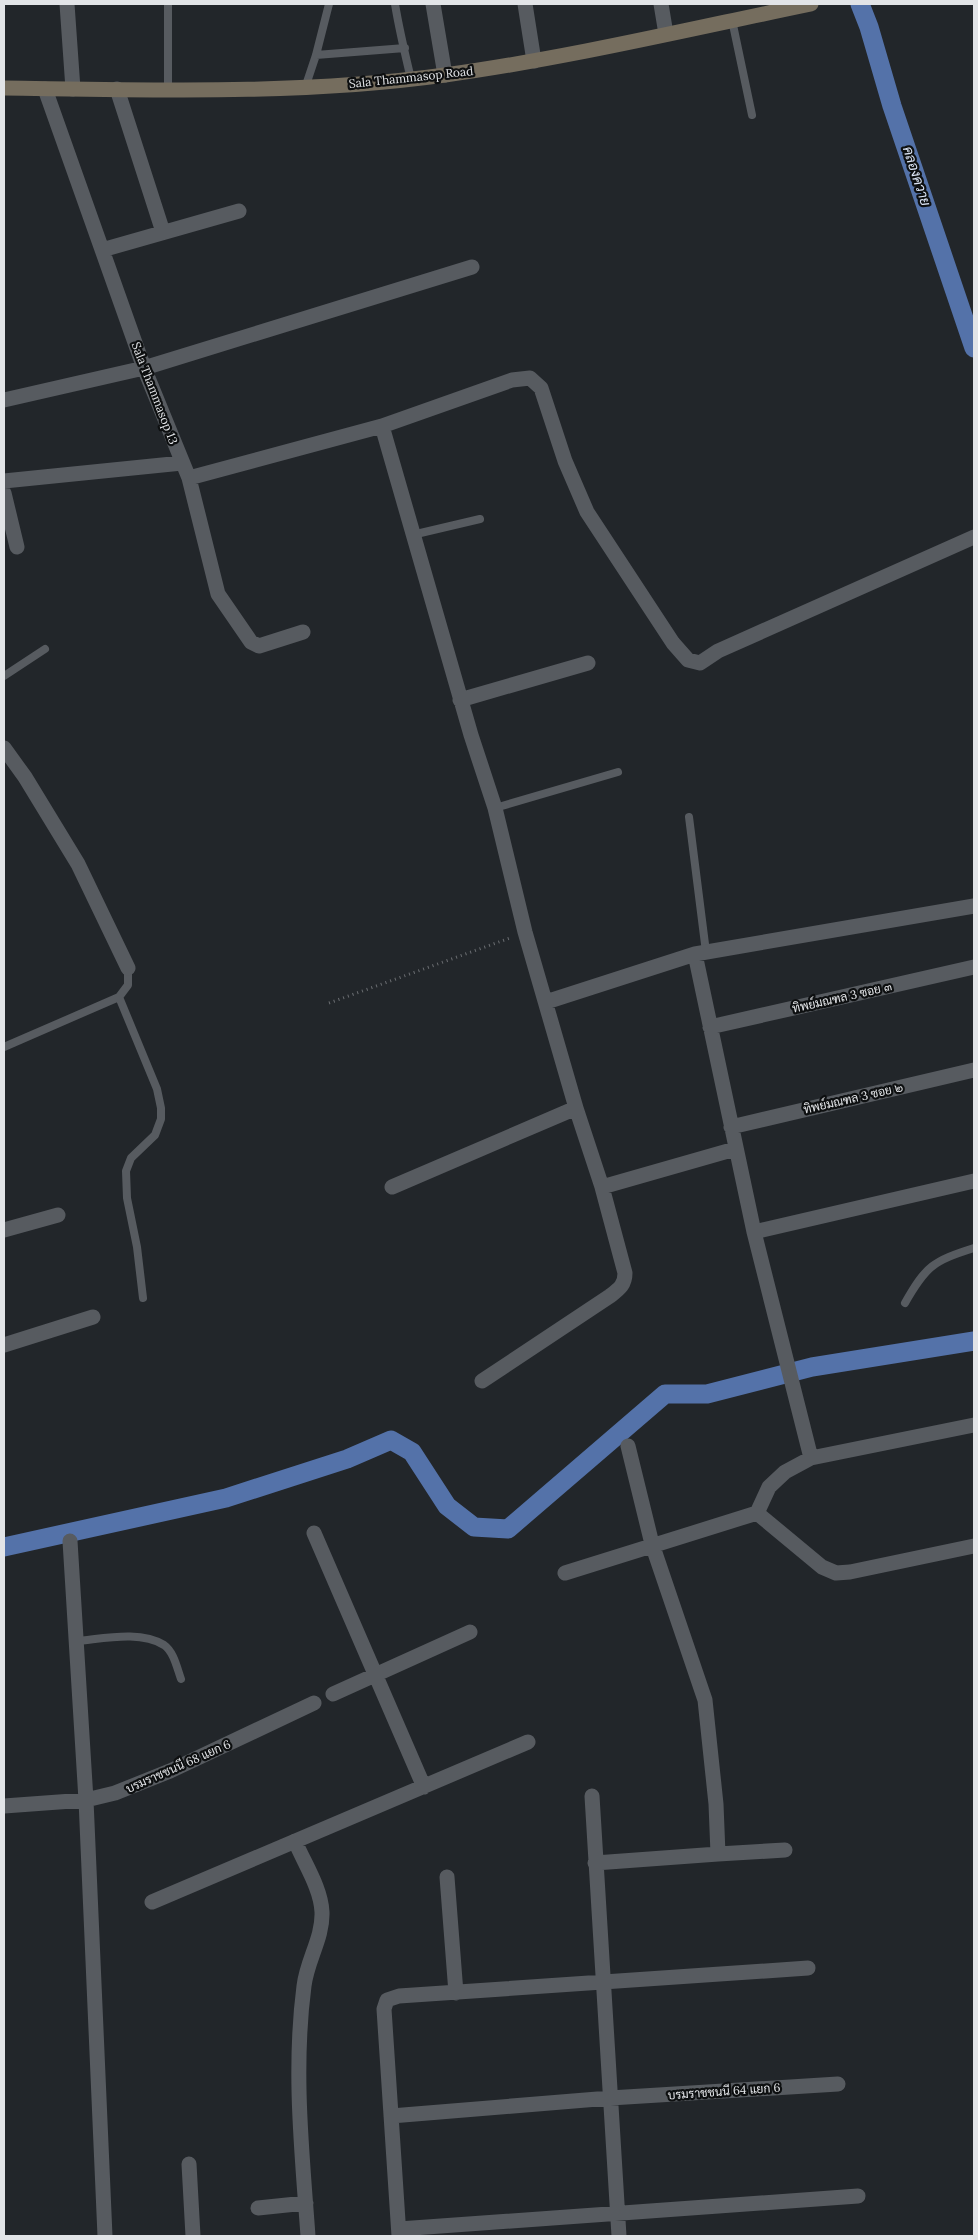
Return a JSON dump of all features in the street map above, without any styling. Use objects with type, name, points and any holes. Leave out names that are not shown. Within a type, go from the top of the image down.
[{"type":"street","points":[[67,4],[72,89]]},
{"type":"street","points":[[433,4],[445,75]]},
{"type":"street","points":[[525,4],[534,61]]},
{"type":"street","points":[[661,4],[666,34]]},
{"type":"street","name":"Sala Thammasop Road","points":[[4,88],[305,88],[411,79],[534,61],[811,4]]},
{"type":"street","name":"Sala Thammasop 13","points":[[45,89],[144,368],[189,478],[218,594],[251,642],[259,646],[303,632]]},
{"type":"street","points":[[117,89],[163,232]]},
{"type":"street","points":[[102,250],[239,210]]},
{"type":"street","points":[[4,400],[144,368],[472,267]]},
{"type":"street","points":[[189,478],[382,426],[512,380],[530,378],[541,388],[566,461],[587,512],[673,643],[688,660],[700,663],[727,647],[974,537]]},
{"type":"street","points":[[382,426],[460,700],[494,808],[525,932],[576,1108],[623,1258],[625,1273],[625,1281],[622,1286],[482,1381]]},
{"type":"street","points":[[4,481],[182,463]]},
{"type":"street","points":[[4,493],[17,548]]},
{"type":"street","points":[[460,700],[588,663]]},
{"type":"street","points":[[4,748],[78,864],[128,968]]},
{"type":"street","points":[[546,1002],[701,952],[974,906]]},
{"type":"street","points":[[701,952],[710,1026],[731,1127],[754,1232],[811,1458]]},
{"type":"street","name":"ทิพย์มณฑล 3 ซอย ๓","points":[[710,1026],[974,967]]},
{"type":"street","name":"ทิพย์มณฑล 3 ซอย ๒","points":[[731,1127],[974,1070]]},
{"type":"street","points":[[392,1188],[576,1108]]},
{"type":"street","points":[[602,1187],[736,1149]]},
{"type":"street","points":[[754,1232],[974,1180]]},
{"type":"street","points":[[4,1230],[58,1215]]},
{"type":"street","points":[[4,1345],[93,1317]]},
{"type":"street","points":[[757,1513],[768,1487],[784,1472],[811,1458],[974,1425]]},
{"type":"street","points":[[628,1446],[652,1544],[705,1700],[716,1804],[718,1854]]},
{"type":"street","points":[[565,1572],[757,1513]]},
{"type":"street","points":[[757,1513],[822,1567],[836,1573],[850,1572],[974,1546]]},
{"type":"street","points":[[314,1534],[424,1787]]},
{"type":"street","points":[[70,1541],[86,1800],[105,2236]]},
{"type":"street","points":[[333,1694],[470,1632]]},
{"type":"street","name":"บรมราชชนนี 68 แยก 6","points":[[4,1806],[86,1800],[115,1793],[140,1784],[314,1703]]},
{"type":"street","points":[[152,1902],[528,1742]]},
{"type":"street","points":[[592,1796],[594,1863],[619,2236]]},
{"type":"street","points":[[295,1841],[320,1899],[322,1914],[319,1938],[304,1984],[297,2082],[308,2236]]},
{"type":"street","points":[[594,1863],[785,1850]]},
{"type":"street","points":[[446,1877],[456,1993]]},
{"type":"street","points":[[808,1968],[399,1996],[387,2000],[384,2009],[399,2233],[617,2213],[858,2196]]},
{"type":"street","name":"บรมราชชนนี 64 แยก 6","points":[[391,2116],[610,2098],[838,2084]]},
{"type":"street","points":[[189,2164],[193,2236]]},
{"type":"street","points":[[258,2208],[306,2203]]},
{"type":"lane","points":[[168,4],[168,89]]},
{"type":"lane","points":[[305,88],[316,55],[329,4]]},
{"type":"lane","points":[[395,4],[399,32],[405,48],[411,79]]},
{"type":"lane","points":[[732,20],[752,116]]},
{"type":"lane","points":[[316,55],[405,48]]},
{"type":"lane","points":[[412,535],[480,520]]},
{"type":"lane","points":[[4,676],[45,649]]},
{"type":"lane","points":[[494,808],[618,772]]},
{"type":"lane","points":[[689,818],[701,952]]},
{"type":"lane","points":[[4,1046],[119,997],[128,985],[128,968]]},
{"type":"lane","points":[[119,997],[157,1089],[161,1108],[161,1119],[155,1135],[131,1158],[126,1171],[128,1198],[138,1247],[143,1298]]},
{"type":"lane","points":[[905,1303],[919,1278],[930,1266],[944,1258],[974,1248]]},
{"type":"lane","points":[[76,1641],[140,1638],[164,1645],[172,1654],[181,1679]]},
{"type":"path","points":[[329,1003],[525,932]]},
{"type":"waterway","name":"คลองควาย","points":[[860,4],[869,27],[892,106],[974,348]]},
{"type":"waterway","points":[[4,1547],[226,1498],[347,1459],[391,1440],[412,1452],[447,1506],[474,1527],[508,1529],[665,1394],[707,1394],[812,1367],[974,1341]]}]
